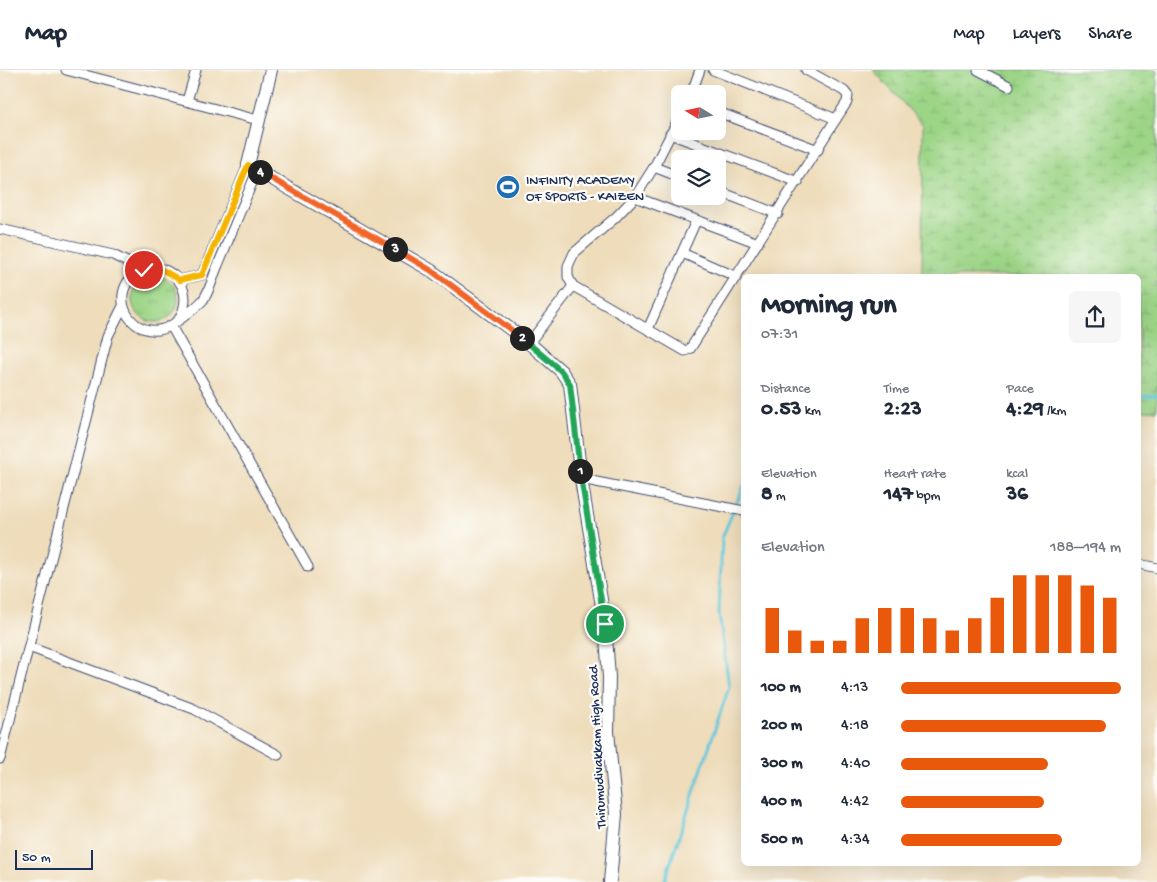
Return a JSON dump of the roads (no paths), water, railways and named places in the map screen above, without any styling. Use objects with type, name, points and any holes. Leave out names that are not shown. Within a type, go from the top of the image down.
[{"type":"main road","points":[[253,168],[258,120],[272,70]]},
{"type":"main road","name":"Thirumudivakkam High Road","points":[[253,168],[432,271],[529,343],[561,371],[570,384],[581,479],[605,624],[609,677],[608,732],[616,814],[610,882]]},
{"type":"street","points":[[66,70],[258,120]]},
{"type":"street","points":[[187,100],[196,70]]},
{"type":"street","points":[[694,85],[700,70]]},
{"type":"street","points":[[713,70],[730,73],[836,119]]},
{"type":"street","points":[[798,182],[670,134],[654,167],[635,197],[616,217],[574,253],[568,266],[568,277],[573,286],[679,349],[685,351],[690,349],[778,214],[798,182],[818,150],[847,102],[848,96],[844,91],[806,70]]},
{"type":"street","points":[[978,70],[1009,86]]},
{"type":"street","points":[[726,115],[818,150]]},
{"type":"street","points":[[654,167],[671,174]]},
{"type":"street","points":[[179,280],[202,275],[253,168]]},
{"type":"street","points":[[179,319],[186,304],[183,287],[179,280],[166,271],[151,268],[128,280],[122,297],[123,306],[131,321],[146,330],[163,329],[171,326],[203,300],[253,168]]},
{"type":"street","points":[[726,194],[778,214]]},
{"type":"street","points":[[635,197],[758,243]]},
{"type":"street","points":[[648,329],[696,221]]},
{"type":"street","points":[[0,229],[113,255],[144,270]]},
{"type":"street","points":[[682,252],[737,277]]},
{"type":"street","points":[[529,343],[573,286]]},
{"type":"street","points":[[0,759],[108,336],[123,306]]},
{"type":"street","points":[[171,326],[308,567]]},
{"type":"street","points":[[581,479],[741,509]]},
{"type":"street","points":[[1141,564],[1157,568]]},
{"type":"street","points":[[29,647],[194,709],[278,755]]},
{"type":"waterway","points":[[1141,397],[1157,395]]},
{"type":"waterway","points":[[664,882],[729,687],[719,613],[722,538],[741,492]]},
{"type":"place","name":"INFINITY ACADEMY OF SPORTS - KAIZEN","points":[[508,187]]}]
